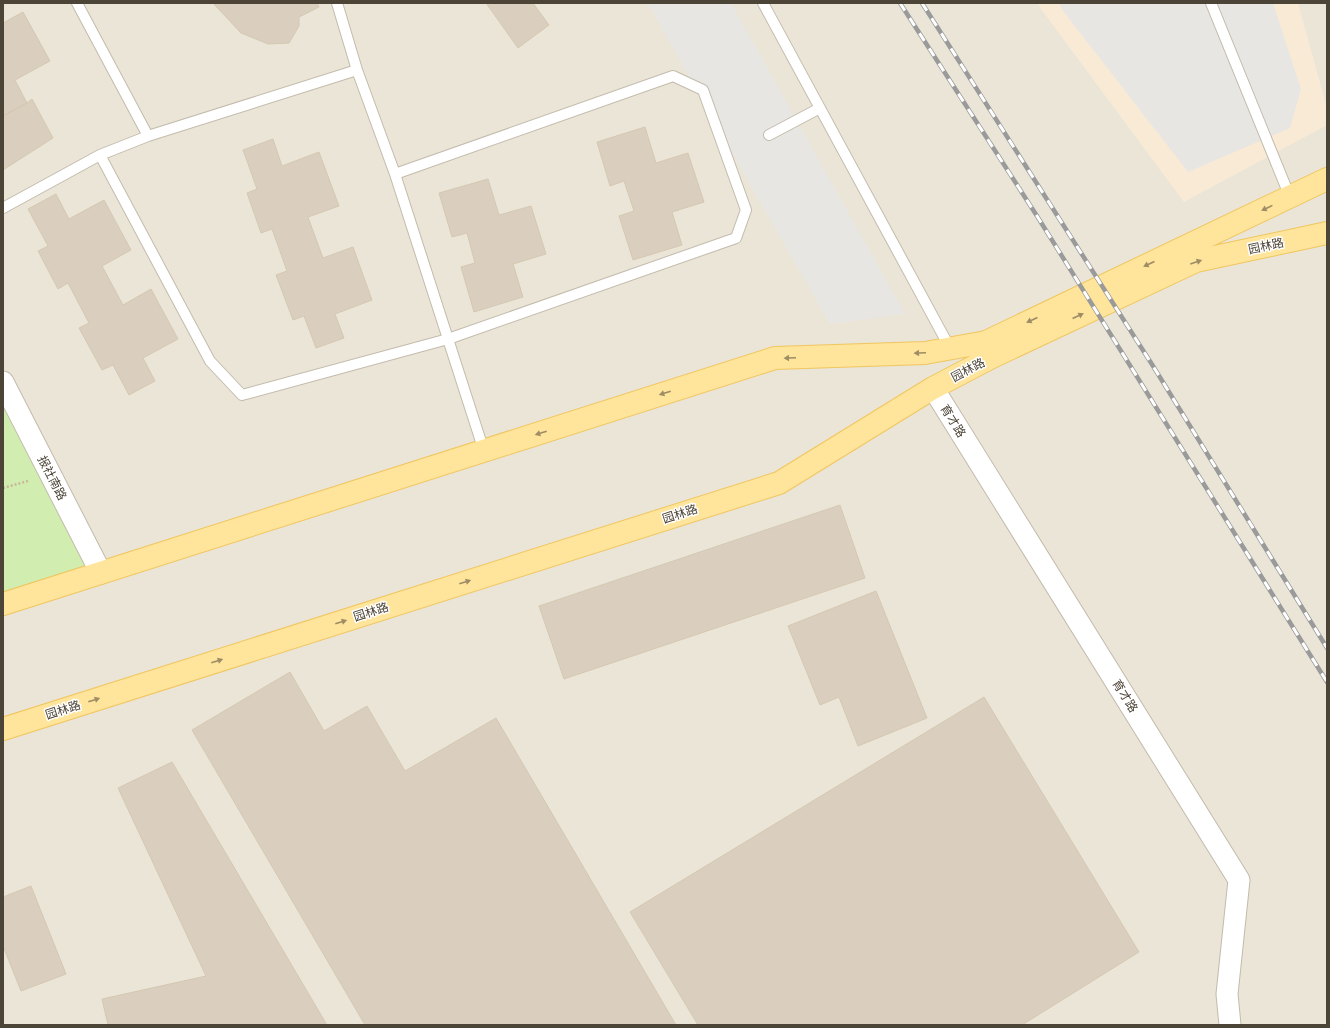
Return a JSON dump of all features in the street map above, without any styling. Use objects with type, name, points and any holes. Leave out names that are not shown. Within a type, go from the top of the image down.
[{"type":"main road","name":"园林路","points":[[3,604],[776,358],[925,353],[986,342],[1327,179]]},
{"type":"main road","name":"园林路","points":[[3,729],[779,482],[933,388],[992,357],[1196,261],[1327,233]]},
{"type":"street","name":"报社南路","points":[[3,382],[101,573]]},
{"type":"street","name":"育才路","points":[[933,388],[1239,880],[1227,994],[1230,1025]]},
{"type":"lane","points":[[77,3],[148,136]]},
{"type":"lane","points":[[337,3],[357,70],[395,174],[484,451]]},
{"type":"lane","points":[[763,3],[950,348]]},
{"type":"lane","points":[[1211,3],[1290,197]]},
{"type":"lane","points":[[3,208],[100,155],[148,136],[357,70]]},
{"type":"lane","points":[[100,155],[210,361],[242,394],[448,339],[736,238],[746,210],[703,90],[673,76],[395,174]]},
{"type":"lane","points":[[769,134],[820,108]]},
{"type":"shaded area","points":[[3,3],[1327,3],[1327,1025],[3,1025]]},
{"type":"shaded area","points":[[648,3],[731,3],[905,314],[830,324]]},
{"type":"shaded area","points":[[1038,3],[1298,3],[1327,108],[1327,125],[1184,202]]},
{"type":"shaded area","points":[[1059,3],[1273,3],[1301,89],[1290,128],[1188,172],[1063,11]]},
{"type":"green space","points":[[3,382],[101,573],[3,604]]},
{"type":"building","points":[[213,3],[317,3],[319,7],[299,17],[299,26],[289,43],[268,44],[241,33]]},
{"type":"building","points":[[486,3],[533,3],[549,25],[518,48]]},
{"type":"building","points":[[23,12],[50,61],[15,80],[27,103],[3,116],[3,23]]},
{"type":"building","points":[[32,99],[53,138],[3,170],[3,116]]},
{"type":"building","points":[[645,127],[656,163],[688,153],[704,202],[672,212],[682,245],[633,260],[619,216],[634,211],[624,181],[610,186],[597,142]]},
{"type":"building","points":[[273,139],[282,166],[319,152],[339,206],[308,217],[323,258],[353,247],[372,300],[335,314],[344,338],[316,348],[304,316],[293,320],[276,275],[287,271],[272,229],[261,233],[247,193],[257,189],[243,150]]},
{"type":"building","points":[[488,179],[499,215],[531,206],[546,254],[513,264],[523,297],[474,312],[461,267],[475,263],[467,233],[452,237],[439,193]]},
{"type":"building","points":[[56,194],[69,219],[104,200],[131,250],[102,266],[123,305],[151,289],[178,339],[143,358],[155,381],[129,395],[113,365],[102,370],[79,328],[89,323],[68,283],[58,289],[38,251],[48,246],[28,209]]},
{"type":"building","points":[[840,505],[865,578],[564,679],[539,606]]},
{"type":"building","points":[[876,591],[927,718],[858,746],[839,697],[820,705],[788,626]]},
{"type":"building","points":[[290,672],[324,731],[367,706],[405,771],[496,718],[676,1025],[365,1025],[192,730]]},
{"type":"building","points":[[984,697],[1139,952],[1022,1025],[698,1025],[630,912]]},
{"type":"building","points":[[172,762],[327,1025],[108,1025],[102,999],[206,976],[118,788]]},
{"type":"building","points":[[31,886],[66,974],[21,991],[3,946],[3,897]]},
{"type":"railway","points":[[900,3],[1037,216],[1327,682]]},
{"type":"railway","points":[[922,3],[1153,366],[1327,648]]}]
